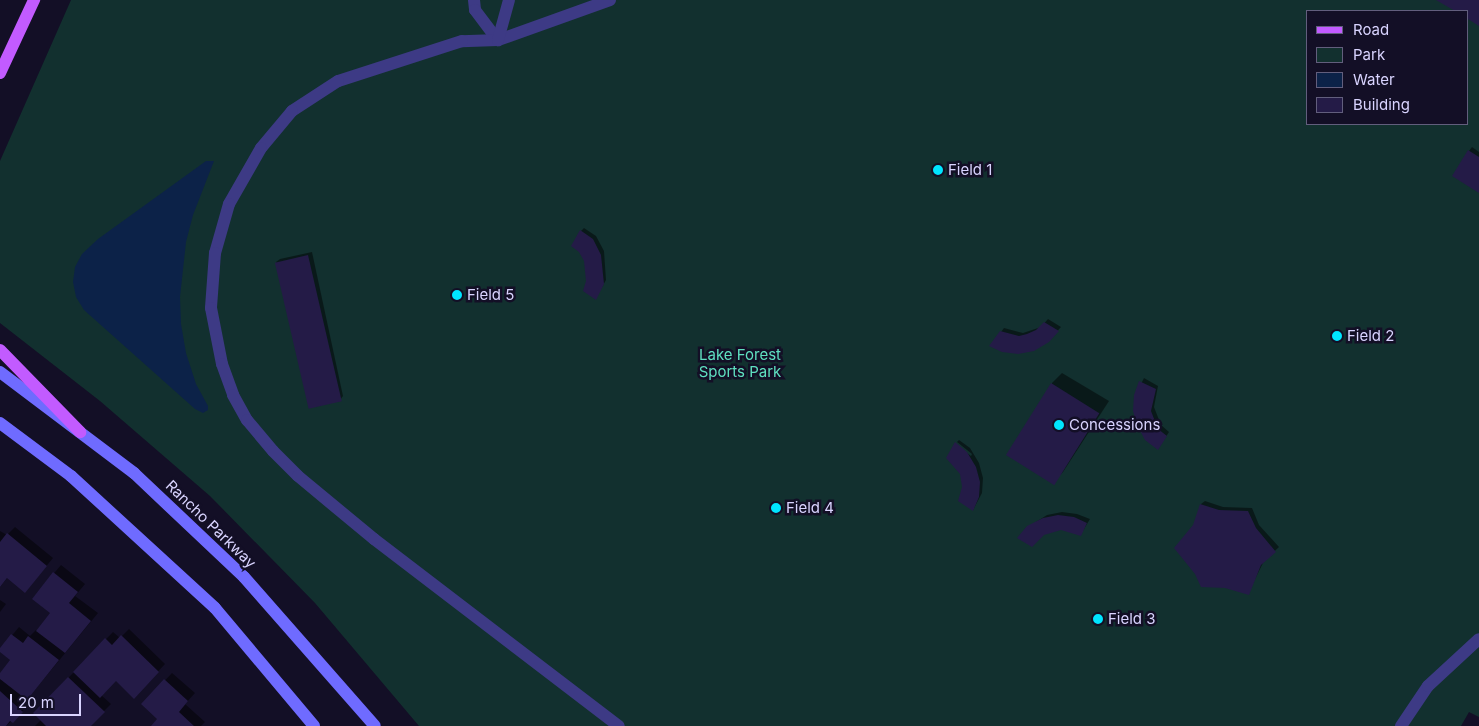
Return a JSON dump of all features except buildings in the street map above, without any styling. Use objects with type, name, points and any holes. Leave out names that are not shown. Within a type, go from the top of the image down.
[{"type":"main road","points":[[0,73],[34,0]]},
{"type":"main road","points":[[0,350],[80,432]]},
{"type":"main road","name":"Rancho Parkway","points":[[0,372],[134,473],[244,577],[357,703],[375,726]]},
{"type":"main road","points":[[0,422],[71,476],[215,608],[314,726]]},
{"type":"street","points":[[474,0],[476,10],[498,40]]},
{"type":"street","points":[[498,40],[509,0]]},
{"type":"street","points":[[610,0],[498,40],[462,41],[338,81],[292,111],[260,148],[229,204],[215,253],[210,308],[222,364],[233,394],[247,420],[273,451],[298,476],[374,540],[619,726]]},
{"type":"street","points":[[1401,726],[1428,686],[1479,639]]},
{"type":"green space","name":"Lake Forest Sports Park","points":[[71,0],[1479,0],[1479,717],[1469,712],[1461,726],[419,726],[315,603],[210,496],[100,401],[0,323],[0,161]]},
{"type":"water","points":[[206,161],[214,161],[193,215],[186,242],[180,297],[181,324],[186,353],[196,384],[208,406],[208,410],[203,413],[195,409],[84,310],[76,297],[73,282],[75,267],[82,254],[98,239]]},
{"type":"place","name":"Field 1","points":[[938,170]]},
{"type":"place","name":"Field 5","points":[[457,295]]},
{"type":"place","name":"Field 2","points":[[1337,336]]},
{"type":"place","name":"Concessions","points":[[1059,425]]},
{"type":"place","name":"Field 4","points":[[776,508]]},
{"type":"place","name":"Field 3","points":[[1098,619]]}]
